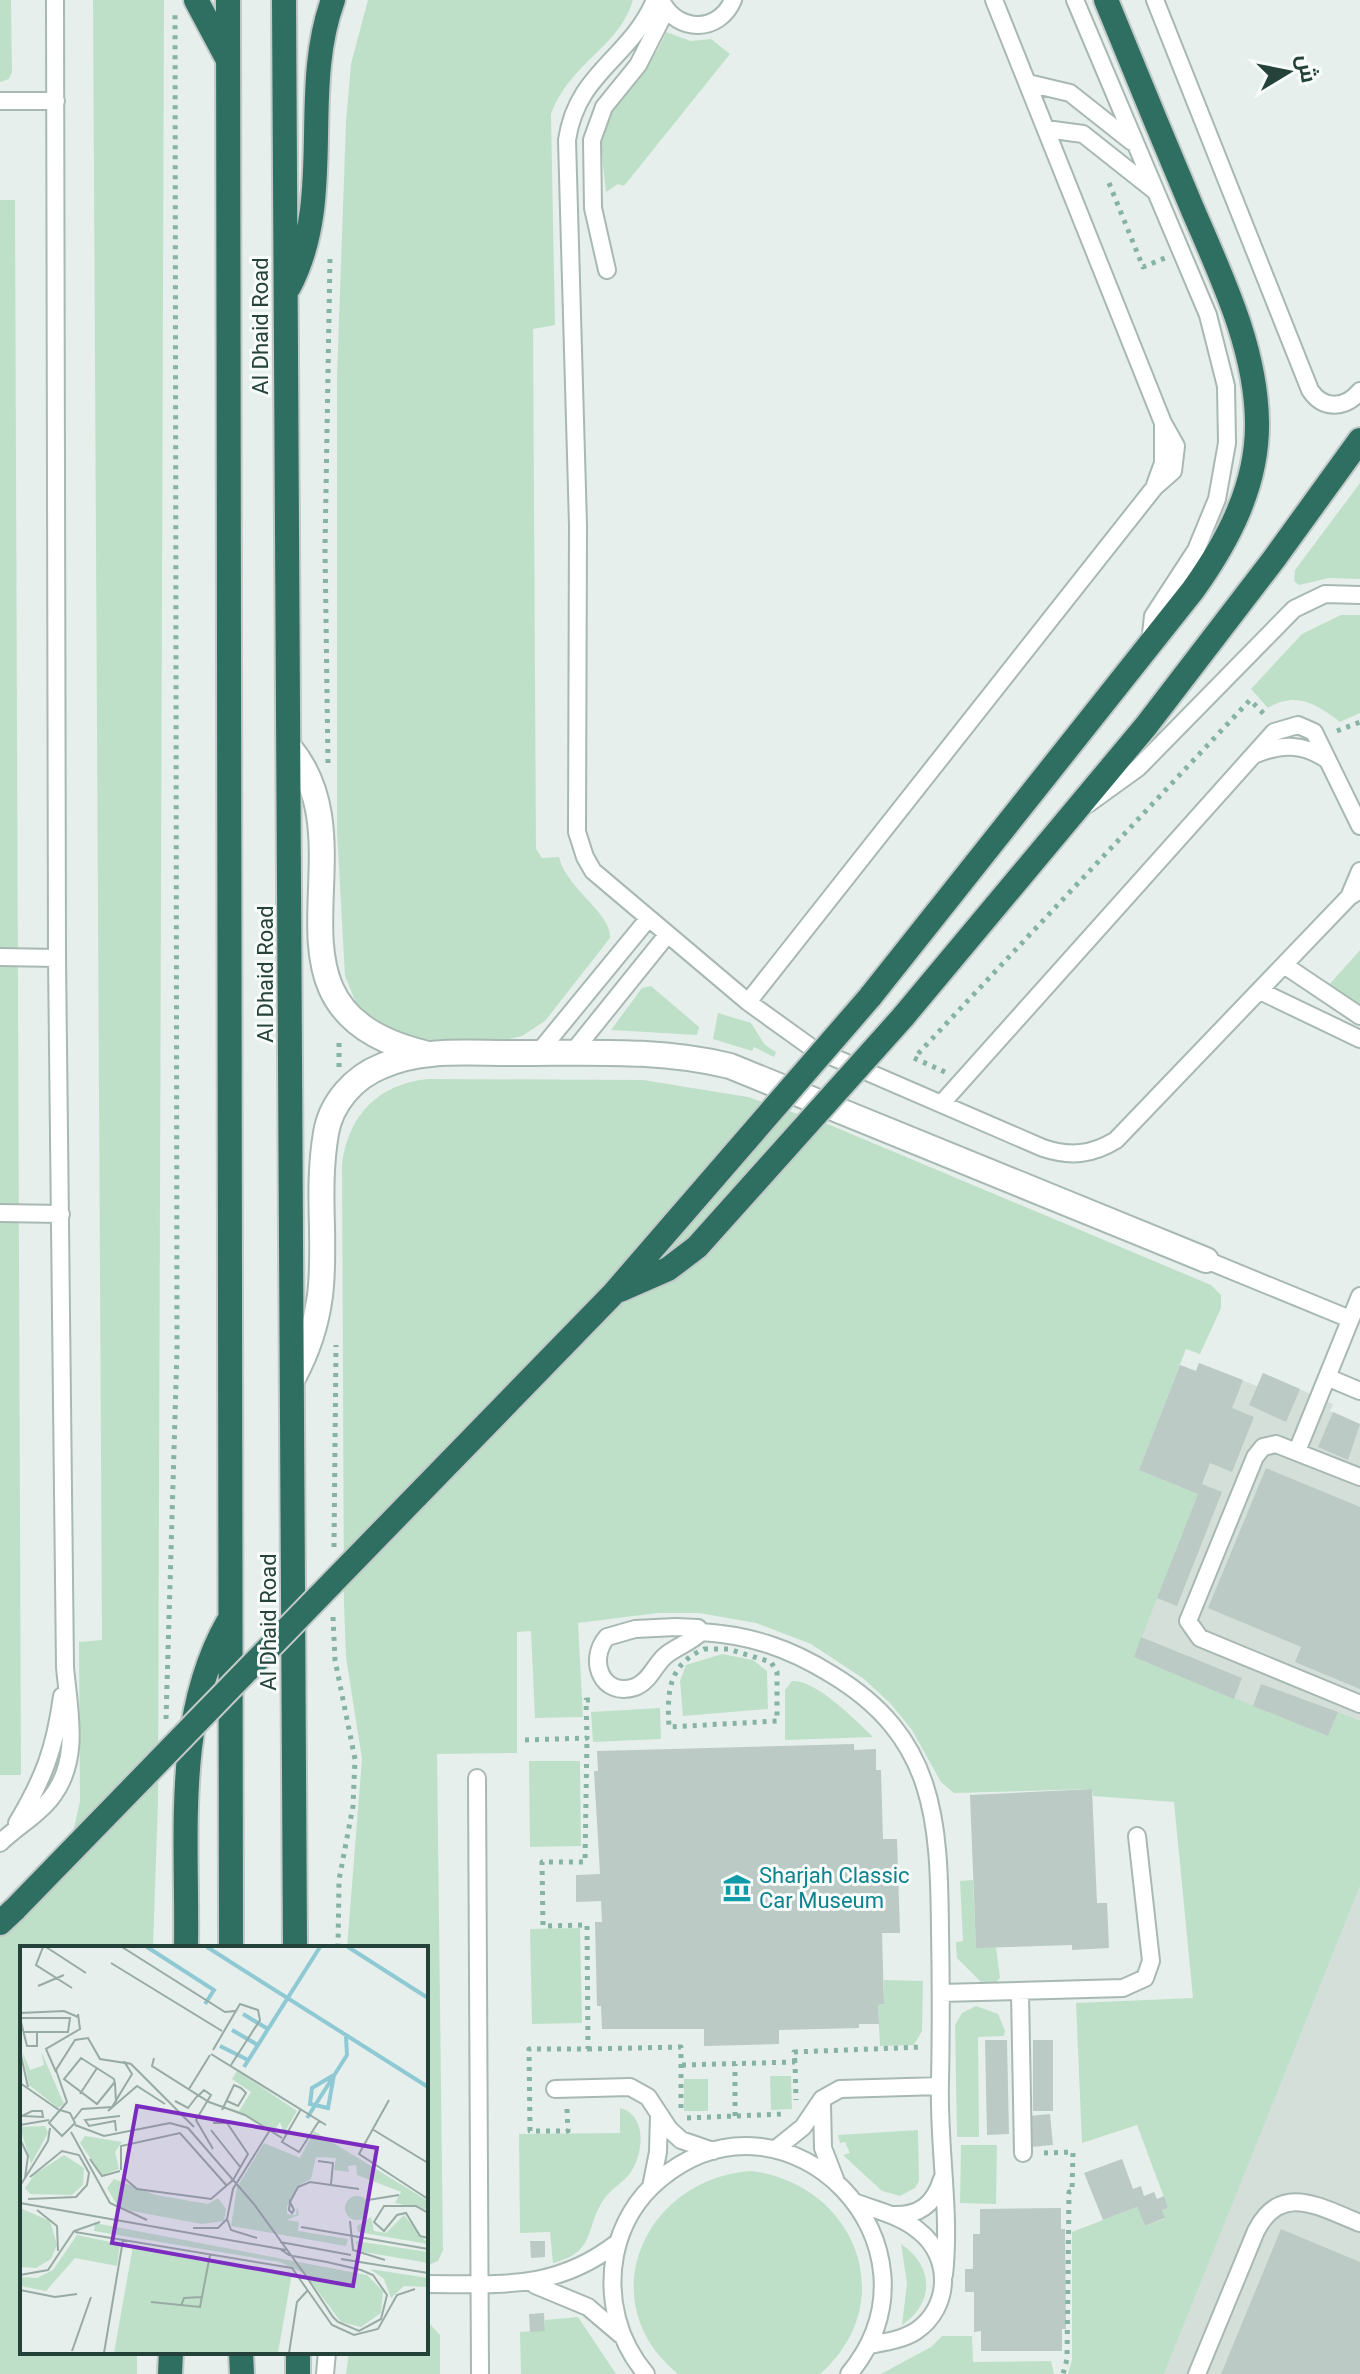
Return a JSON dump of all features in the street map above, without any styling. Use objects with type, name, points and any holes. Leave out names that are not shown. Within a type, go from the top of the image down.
[{"type":"highway","points":[[196,0],[205,22],[228,60]]},
{"type":"highway","name":"Al Dhaid Road","points":[[228,0],[231,1946]]},
{"type":"highway","name":"Al Dhaid Road","points":[[284,0],[295,1946]]},
{"type":"highway","points":[[286,292],[303,256],[312,217],[319,45],[333,0]]},
{"type":"highway","points":[[7,1916],[614,1293],[870,997],[1193,590],[1233,529],[1253,462],[1257,425],[1255,389],[1236,318],[1106,0]]},
{"type":"highway","points":[[614,1293],[668,1269],[697,1247],[903,1017],[1076,810],[1247,595],[1360,440]]},
{"type":"highway","points":[[186,1946],[192,1715],[212,1650],[229,1620]]},
{"type":"highway","points":[[170,2374],[171,2354]]},
{"type":"highway","points":[[241,2354],[242,2374]]},
{"type":"street","points":[[289,747],[305,768],[315,791],[323,962],[333,993],[349,1017],[371,1035],[427,1054]]},
{"type":"street","points":[[294,1376],[313,1337],[322,1290],[324,1151],[330,1116],[345,1093],[370,1071],[427,1054],[667,1053],[730,1066],[1206,1260]]},
{"type":"lane","points":[[6,1837],[43,1779],[54,1750],[65,1667],[57,958],[55,0]]},
{"type":"lane","points":[[661,3],[680,21],[699,26],[719,20],[733,0]]},
{"type":"lane","points":[[748,1002],[1154,488],[1173,471],[1176,459],[1176,446],[1163,423],[994,0]]},
{"type":"lane","points":[[1075,0],[1181,251],[1221,355],[1226,386],[1227,443],[1217,499],[1207,527],[1184,572],[1153,616],[1150,645]]},
{"type":"lane","points":[[1155,0],[1310,390],[1322,402],[1339,405],[1360,391]]},
{"type":"lane","points":[[1164,21],[1173,0]]},
{"type":"lane","points":[[607,270],[592,198],[592,140],[604,107],[644,56],[661,3]]},
{"type":"lane","points":[[661,3],[639,31],[585,87],[573,111],[567,140],[578,525],[577,832],[593,871],[748,1002],[812,1048],[1058,1153],[1073,1155],[1103,1148],[1127,1129],[1355,894],[1360,871]]},
{"type":"lane","points":[[1028,83],[1070,93],[1136,145]]},
{"type":"lane","points":[[0,101],[56,101]]},
{"type":"lane","points":[[1046,129],[1083,134],[1156,192]]},
{"type":"lane","points":[[1076,810],[1119,784],[1138,768],[1294,609],[1325,594],[1360,595]]},
{"type":"lane","points":[[942,1103],[1274,732],[1298,725],[1320,738],[1326,759],[1360,826]]},
{"type":"lane","points":[[538,1053],[648,919]]},
{"type":"lane","points":[[572,1053],[667,935]]},
{"type":"lane","points":[[0,957],[57,958]]},
{"type":"lane","points":[[1284,965],[1360,1016]]},
{"type":"lane","points":[[1260,991],[1360,1039]]},
{"type":"lane","points":[[0,1213],[61,1214]]},
{"type":"lane","points":[[1206,1260],[1350,1319]]},
{"type":"lane","points":[[1297,1451],[1360,1296]]},
{"type":"lane","points":[[1329,1378],[1360,1391]]},
{"type":"lane","points":[[1360,1477],[1276,1444],[1258,1451],[1188,1621],[1200,1638],[1360,1704]]},
{"type":"lane","points":[[701,1632],[664,1657],[640,1685],[621,1689],[604,1681],[598,1673],[596,1654],[600,1645],[615,1633],[676,1627],[760,1640],[816,1665],[852,1686],[883,1714],[908,1748],[926,1786],[937,1826],[942,2177],[947,2226],[944,2275],[937,2308],[927,2322],[898,2339],[869,2345]]},
{"type":"lane","points":[[477,1778],[480,2374]]},
{"type":"lane","points":[[941,1993],[1123,1988],[1145,1978],[1151,1961],[1137,1836]]},
{"type":"lane","points":[[1020,1993],[1023,2153]]},
{"type":"lane","points":[[777,2148],[803,2127],[822,2099],[850,2087],[940,2086]]},
{"type":"lane","points":[[561,2088],[630,2087],[648,2097],[681,2140],[713,2151]]},
{"type":"lane","points":[[822,2099],[823,2148],[835,2180]]},
{"type":"lane","points":[[651,2187],[659,2115]]},
{"type":"lane","points":[[646,2374],[621,2335],[613,2305],[611,2273],[617,2243],[631,2213],[651,2187],[669,2171],[713,2151],[737,2147],[777,2148],[813,2164],[835,2180],[857,2203],[872,2229],[882,2272],[879,2317],[869,2345],[849,2374]]},
{"type":"lane","points":[[892,2215],[919,2212],[930,2203],[942,2177]]},
{"type":"lane","points":[[1197,2374],[1256,2231],[1270,2211],[1281,2204],[1306,2202],[1360,2223]]},
{"type":"lane","points":[[857,2203],[915,2227],[932,2244],[944,2275]]},
{"type":"lane","points":[[428,2284],[530,2283],[567,2274],[617,2243]]},
{"type":"lane","points":[[530,2283],[570,2297],[621,2335]]},
{"type":"lane","points":[[325,2374],[327,2354]]},
{"type":"path","points":[[166,1728],[177,1350],[175,0]]},
{"type":"path","points":[[1104,172],[1143,267],[1181,251]]},
{"type":"path","points":[[963,1080],[914,1058],[1250,700],[1267,716],[1278,710]]},
{"type":"path","points":[[1329,723],[1339,733],[1360,722]]},
{"type":"path","points":[[704,1649],[728,1649],[765,1657],[777,1672],[777,1721],[669,1727],[667,1697],[669,1683],[682,1661],[704,1649]]},
{"type":"path","points":[[654,1698],[667,1697]]},
{"type":"path","points":[[588,2049],[587,1925],[543,1926],[542,1862],[585,1862],[586,1700],[600,1699]]},
{"type":"path","points":[[525,1740],[587,1738]]},
{"type":"path","points":[[561,2088],[568,2131],[530,2131],[529,2049],[681,2047],[681,2119],[796,2114],[794,2052],[941,2046]]},
{"type":"path","points":[[682,2065],[795,2062]]},
{"type":"path","points":[[735,2064],[735,2116]]},
{"type":"path","points":[[1023,2153],[1073,2152],[1072,2192],[1069,2192],[1067,2359],[1063,2374]]},
{"type":"shaded area","points":[[1199,1363],[1257,1386],[1263,1373],[1333,1404],[1330,1411],[1360,1424],[1360,1796],[1057,1673],[1180,1365],[1196,1371]]},
{"type":"shaded area","points":[[1360,1886],[1360,2374],[1164,2374],[1253,2151]]},
{"type":"green space","points":[[0,0],[11,0],[12,72],[9,79],[0,82]]},
{"type":"green space","points":[[93,0],[164,0],[158,1800],[153,1946],[20,1946],[20,2354],[137,2354],[137,2374],[0,2374],[0,1933],[72,1837],[80,1801],[79,1642],[102,1640]]},
{"type":"green space","points":[[368,0],[633,0],[617,31],[570,81],[551,114],[555,325],[533,329],[536,849],[542,858],[559,857],[571,880],[604,919],[610,938],[545,1021],[522,1036],[509,1039],[415,1040],[376,1024],[356,1003],[345,976],[337,831],[337,377],[346,122],[351,64]]},
{"type":"green space","points":[[666,32],[691,41],[711,39],[730,54],[624,186],[618,184],[606,192],[602,152],[608,117],[652,59]]},
{"type":"green space","points":[[0,200],[15,200],[21,1775],[0,1775]]},
{"type":"green space","points":[[1360,483],[1360,579],[1329,578],[1299,585],[1294,581],[1295,570]]},
{"type":"green space","points":[[1341,615],[1360,615],[1360,713],[1340,722],[1314,705],[1297,700],[1268,708],[1251,689],[1302,634]]},
{"type":"green space","points":[[1360,950],[1360,1007],[1328,986]]},
{"type":"green space","points":[[651,986],[699,1027],[697,1035],[611,1030],[642,988]]},
{"type":"green space","points":[[718,1013],[751,1023],[765,1045],[776,1052],[774,1057],[754,1047],[752,1051],[713,1039]]},
{"type":"green space","points":[[428,1079],[643,1080],[748,1097],[830,1125],[1211,1285],[1221,1295],[1221,1308],[1200,1354],[1186,1349],[1139,1470],[1198,1494],[1134,1657],[1328,1736],[1338,1712],[1360,1721],[1360,1886],[1164,2374],[1068,2374],[1072,2360],[1072,2232],[1137,2207],[1145,2226],[1164,2219],[1162,2210],[1168,2208],[1137,2125],[1082,2143],[1076,2003],[1193,1998],[1174,1802],[1093,1796],[1092,1789],[954,1793],[941,1782],[912,1730],[890,1703],[864,1679],[811,1644],[756,1623],[699,1613],[658,1613],[578,1623],[583,1717],[535,1718],[531,1631],[517,1632],[517,1753],[437,1754],[443,2250],[438,2261],[428,2265],[428,1946],[347,1946],[362,1759],[346,1657],[344,1605],[342,1163],[352,1130],[369,1104],[395,1087]]},
{"type":"green space","points":[[722,1654],[753,1660],[767,1671],[768,1709],[683,1716],[680,1681],[686,1665]]},
{"type":"green space","points":[[792,1681],[801,1682],[824,1694],[873,1737],[785,1740],[785,1690]]},
{"type":"green space","points":[[660,1708],[661,1739],[593,1742],[591,1712]]},
{"type":"green space","points":[[529,1761],[580,1761],[581,1846],[530,1847]]},
{"type":"green space","points":[[973,1880],[976,1947],[996,1947],[1000,1978],[993,1985],[983,1984],[957,1958],[956,1942],[963,1941],[960,1881]]},
{"type":"green space","points":[[580,1928],[582,2023],[532,2024],[530,1929]]},
{"type":"green space","points":[[884,1980],[923,1981],[922,2031],[914,2045],[880,2046],[878,2005],[884,2004]]},
{"type":"green space","points":[[976,2006],[998,2014],[1005,2031],[1004,2036],[978,2037],[979,2137],[957,2137],[955,2025],[962,2013]]},
{"type":"green space","points":[[770,2076],[791,2076],[792,2109],[771,2110]]},
{"type":"green space","points":[[684,2079],[708,2079],[708,2111],[684,2111]]},
{"type":"green space","points":[[620,2108],[629,2112],[639,2126],[639,2155],[628,2176],[604,2199],[583,2246],[577,2253],[553,2263],[550,2232],[520,2233],[519,2134],[620,2133]]},
{"type":"green space","points":[[918,2130],[919,2181],[915,2188],[900,2196],[882,2191],[843,2155],[850,2153],[845,2142],[840,2143],[838,2135]]},
{"type":"green space","points":[[961,2145],[997,2145],[996,2204],[960,2203]]},
{"type":"green space","points":[[752,2171],[788,2181],[818,2198],[841,2222],[856,2251],[862,2282],[859,2314],[845,2345],[820,2374],[678,2374],[651,2345],[637,2313],[634,2280],[641,2248],[657,2220],[682,2196],[714,2179]]},
{"type":"green space","points":[[901,2244],[920,2263],[926,2284],[920,2306],[902,2325],[907,2283]]},
{"type":"green space","points":[[578,2317],[616,2374],[521,2374],[520,2332],[545,2330],[545,2320]]},
{"type":"green space","points":[[428,2322],[440,2335],[440,2374],[346,2374],[349,2354],[428,2354]]},
{"type":"green space","points":[[942,2336],[972,2336],[973,2362],[1051,2361],[1054,2374],[881,2374],[931,2347]]},
{"type":"building","points":[[1199,1363],[1243,1380],[1232,1408],[1254,1417],[1232,1472],[1210,1463],[1202,1484],[1222,1492],[1177,1606],[1157,1598],[1198,1494],[1139,1470],[1180,1365],[1196,1371]]},
{"type":"building","points":[[1263,1373],[1300,1389],[1286,1422],[1249,1405]]},
{"type":"building","points":[[1333,1412],[1360,1424],[1348,1460],[1318,1447]]},
{"type":"building","points":[[1266,1468],[1360,1507],[1360,1689],[1295,1662],[1301,1647],[1208,1608]]},
{"type":"building","points":[[1141,1637],[1242,1678],[1234,1699],[1134,1657]]},
{"type":"building","points":[[1261,1684],[1338,1712],[1328,1736],[1253,1706]]},
{"type":"building","name":"Sharjah Classic Car Museum","points":[[854,1744],[854,1750],[876,1749],[876,1770],[881,1770],[883,1839],[897,1839],[900,1933],[882,1933],[884,2004],[878,2005],[879,2024],[859,2024],[859,2028],[779,2030],[779,2044],[704,2046],[704,2029],[602,2029],[601,2006],[597,2006],[595,1922],[602,1922],[601,1901],[576,1902],[576,1875],[600,1874],[594,1771],[598,1771],[597,1751]]},
{"type":"building","points":[[1092,1789],[1097,1903],[1107,1903],[1109,1948],[1072,1950],[1072,1945],[976,1948],[970,1795]]},
{"type":"building","points":[[985,2040],[1007,2040],[1009,2134],[987,2135]]},
{"type":"building","points":[[1033,2040],[1053,2040],[1053,2111],[1033,2111]]},
{"type":"building","points":[[1050,2114],[1053,2145],[1031,2147],[1028,2116]]},
{"type":"building","points":[[1122,2159],[1133,2189],[1141,2186],[1144,2196],[1154,2192],[1157,2199],[1164,2196],[1168,2208],[1162,2210],[1165,2218],[1145,2226],[1137,2207],[1103,2220],[1084,2173]]},
{"type":"building","points":[[1061,2208],[1061,2229],[1065,2229],[1066,2329],[1062,2329],[1062,2351],[981,2351],[981,2331],[974,2332],[974,2292],[965,2292],[965,2269],[973,2269],[973,2234],[980,2234],[980,2209]]},
{"type":"building","points":[[1281,2229],[1360,2262],[1360,2374],[1221,2374]]},
{"type":"building","points":[[530,2241],[545,2241],[545,2257],[531,2258]]},
{"type":"building","points":[[544,2313],[545,2331],[530,2332],[529,2314]]},
{"type":"place","name":"Sharjah Classic Car Museum","points":[[737,1888]]}]
